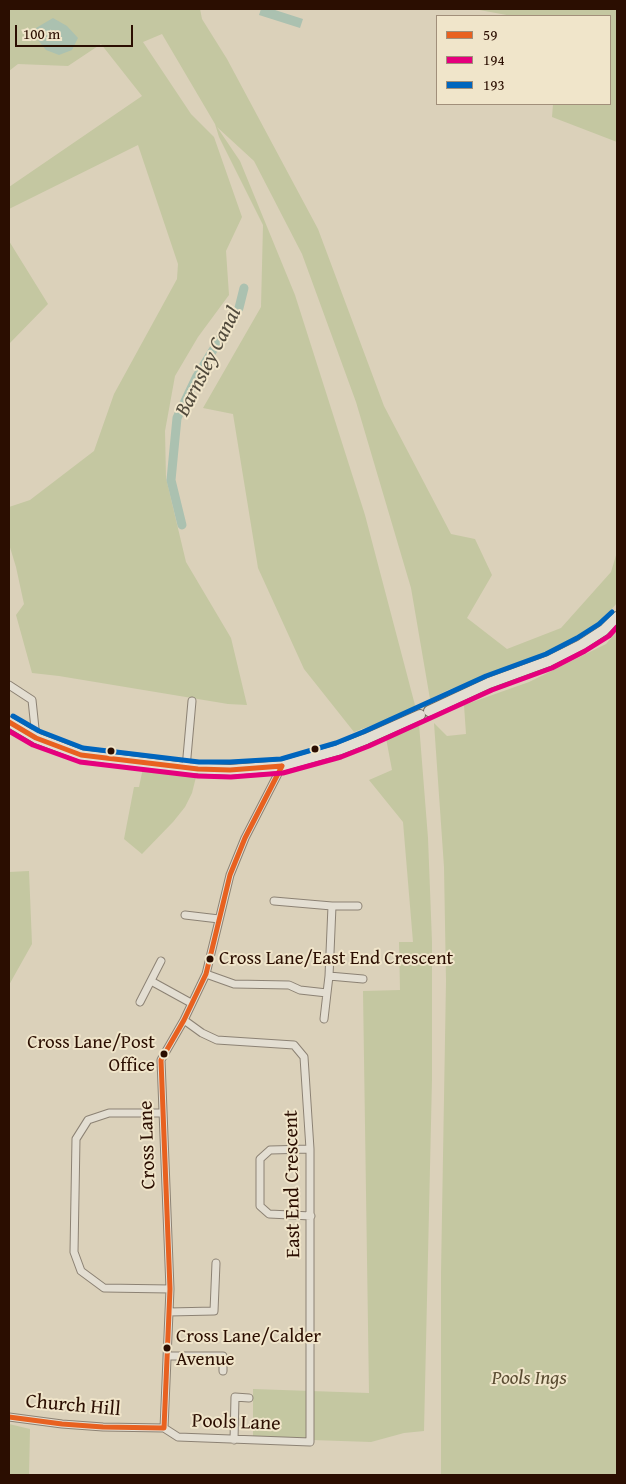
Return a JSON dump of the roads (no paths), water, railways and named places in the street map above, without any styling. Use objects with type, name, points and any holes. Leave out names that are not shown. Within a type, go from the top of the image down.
[{"type":"main road","points":[[9,722],[36,738],[82,755],[186,768],[230,770],[282,766],[345,747],[489,683],[549,661],[604,630],[617,618]]},
{"type":"street","points":[[9,685],[32,700],[36,738]]},
{"type":"street","points":[[186,768],[192,701]]},
{"type":"street","name":"Cross Lane","points":[[164,1428],[170,1289],[161,1060],[184,1020],[206,974],[230,875],[245,838],[282,766]]},
{"type":"street","points":[[274,901],[332,906],[358,906]]},
{"type":"street","points":[[324,1018],[332,906]]},
{"type":"street","points":[[185,915],[219,919]]},
{"type":"street","points":[[140,1002],[161,961]]},
{"type":"street","points":[[206,974],[234,984],[289,985],[300,990],[327,993]]},
{"type":"street","points":[[328,976],[363,979]]},
{"type":"street","points":[[151,981],[192,1003]]},
{"type":"street","name":"East End Crescent","points":[[184,1020],[202,1033],[217,1040],[294,1045],[304,1057],[310,1149],[310,1442]]},
{"type":"street","points":[[163,1114],[110,1114],[88,1120],[76,1138],[74,1252],[81,1271],[104,1288],[170,1289]]},
{"type":"street","points":[[310,1149],[270,1150],[260,1159],[260,1206],[269,1214],[311,1216]]},
{"type":"street","points":[[169,1312],[214,1311],[216,1263]]},
{"type":"street","points":[[168,1356],[223,1356],[223,1371]]},
{"type":"street","points":[[234,1440],[234,1397],[249,1398]]},
{"type":"street","name":"Church Hill","points":[[9,1416],[78,1426],[164,1428]]},
{"type":"street","name":"Pools Lane","points":[[164,1428],[178,1437],[310,1442]]},
{"type":"waterway","name":"Barnsley Canal","points":[[182,525],[171,480],[177,418],[197,376],[239,308],[244,288]]},
{"type":"place","name":"Cross Lane/East End Crescent","points":[[210,959]]},
{"type":"place","name":"Cross Lane/Post Office","points":[[164,1054]]},
{"type":"place","name":"Cross Lane/Calder Avenue","points":[[167,1348]]},
{"type":"park label","name":"Pools Ings","points":[[529,1379]]}]
